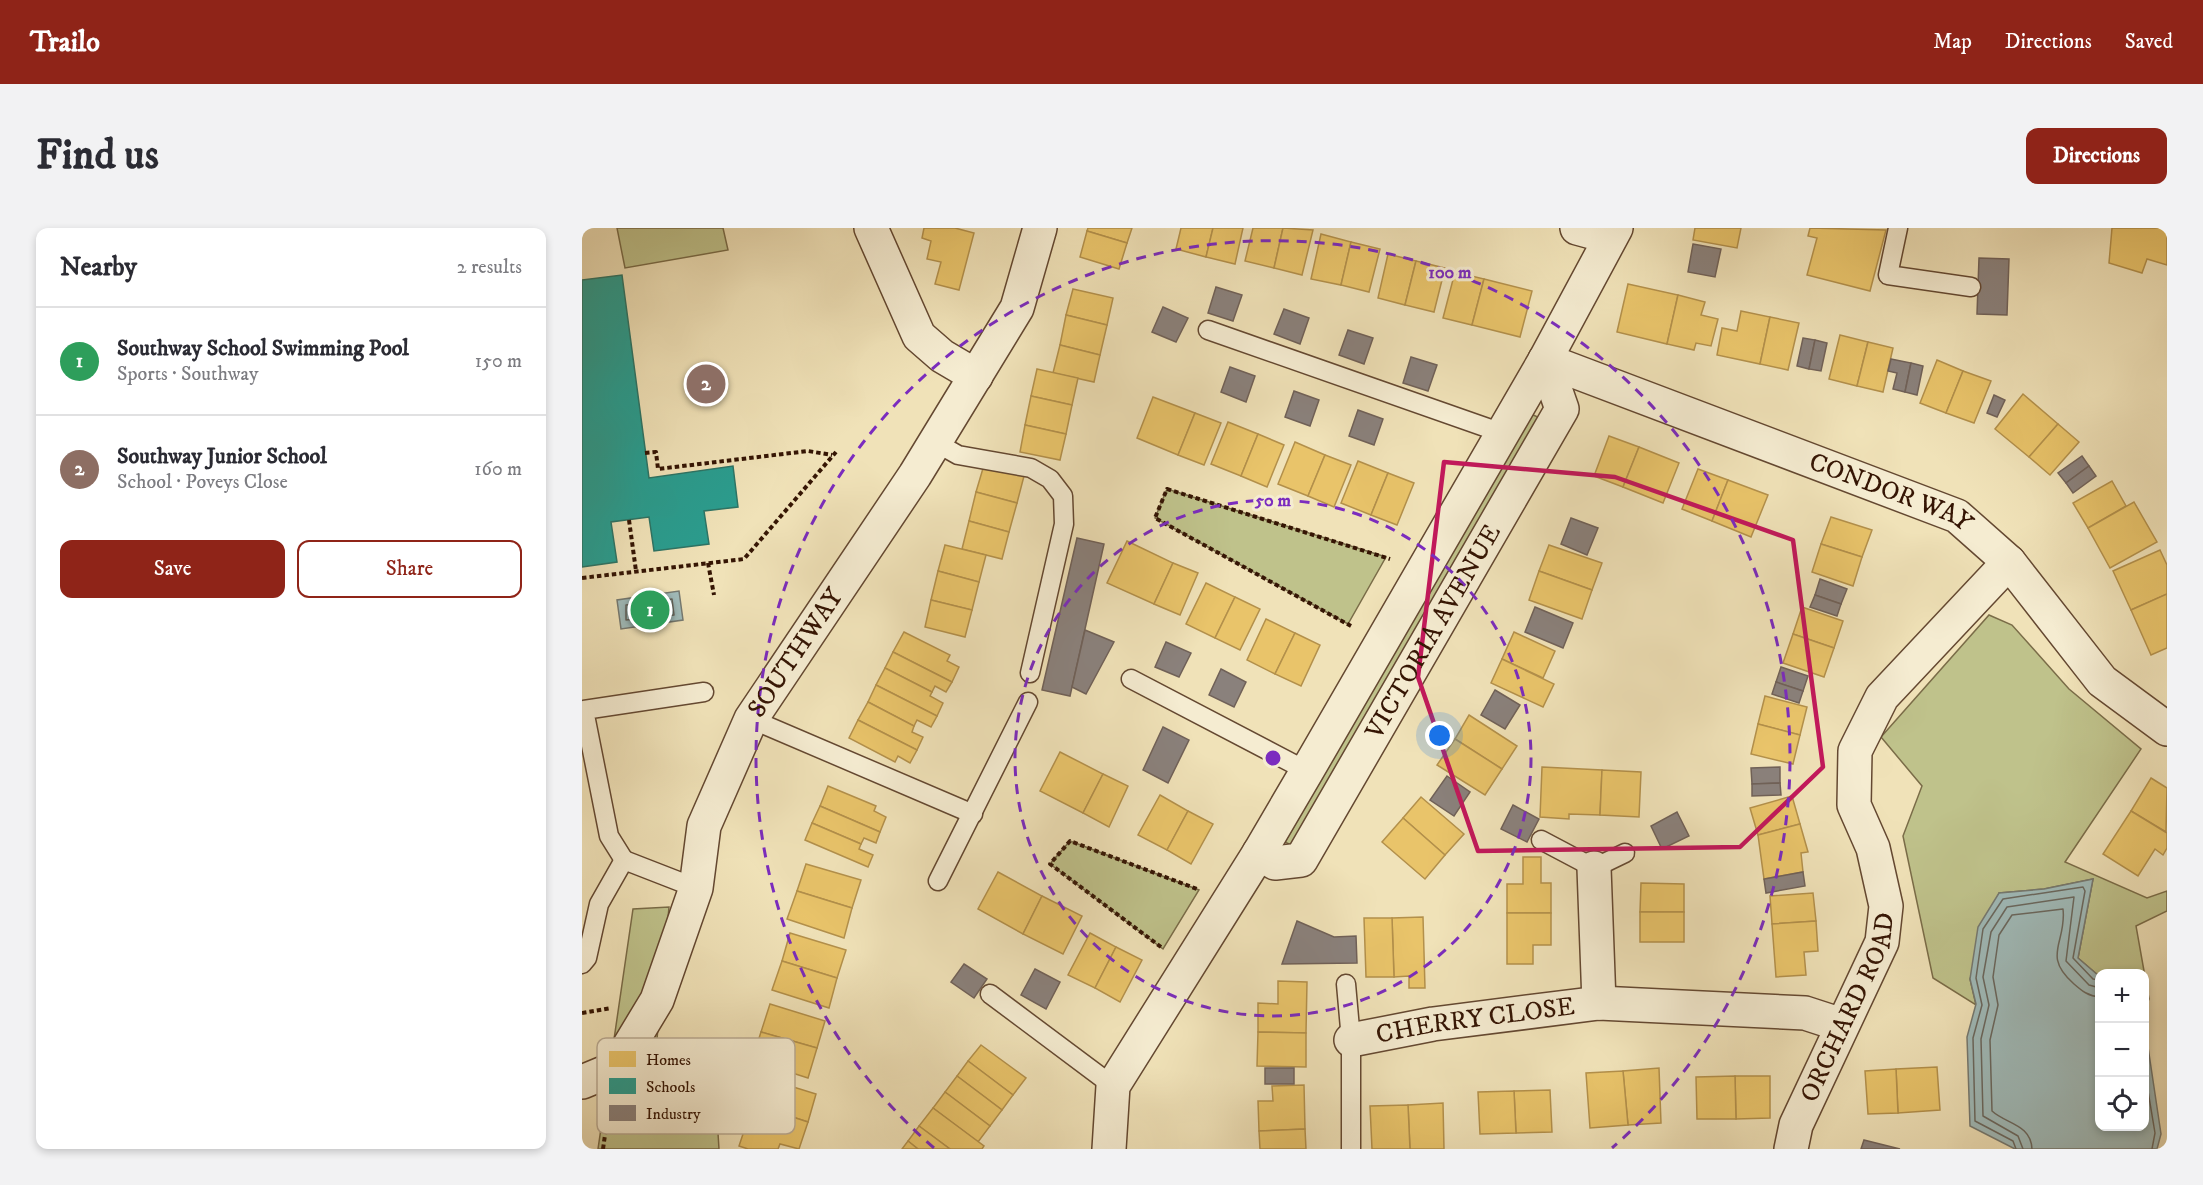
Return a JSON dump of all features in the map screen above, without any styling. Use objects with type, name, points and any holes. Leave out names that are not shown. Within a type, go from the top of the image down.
[{"type":"street","points":[[871,228],[919,336],[942,356],[976,376]]},
{"type":"street","name":"SOUTHWAY","points":[[634,1038],[657,1000],[696,888],[704,826],[752,719],[935,442],[1017,308],[1041,228]]},
{"type":"street","points":[[1577,228],[1613,233]]},
{"type":"street","name":"VICTORIA AVENUE","points":[[1113,1086],[1259,853],[1545,360],[1613,233]]},
{"type":"street","name":"VICTORIA AVENUE","points":[[1259,853],[1275,862],[1301,860],[1562,409],[1545,360]]},
{"type":"street","name":"CONDOR WAY","points":[[1545,360],[1957,516],[2010,562],[2102,681],[2167,729]]},
{"type":"street","name":"ORCHARD ROAD","points":[[1791,1149],[1796,1125],[1882,942],[1886,906],[1873,848],[1854,804],[1855,751],[1882,697],[2010,562]]},
{"type":"street","name":"CHERRY CLOSE","points":[[1594,868],[1599,1003]]},
{"type":"street","name":"CHERRY CLOSE","points":[[1351,1040],[1433,1024],[1599,1003],[1805,1013],[1842,1025]]},
{"type":"street","name":"SOUTHWAY","points":[[582,1082],[597,1076]]},
{"type":"street","points":[[1108,1149],[1113,1086]]},
{"type":"lane","points":[[1898,228],[1888,275],[1971,287]]},
{"type":"lane","points":[[1208,330],[1502,433]]},
{"type":"lane","points":[[935,442],[958,454],[1031,468],[1050,479],[1063,496],[1064,524],[1030,674]]},
{"type":"lane","points":[[1131,679],[1307,771]]},
{"type":"lane","points":[[696,888],[624,860],[609,836],[584,710],[704,692]]},
{"type":"lane","points":[[938,881],[1028,702]]},
{"type":"lane","points":[[752,719],[973,814]]},
{"type":"lane","points":[[1541,840],[1594,868],[1625,853]]},
{"type":"lane","points":[[582,964],[587,958],[599,904],[624,860]]},
{"type":"lane","points":[[1346,984],[1351,1040],[1351,1148]]},
{"type":"lane","points":[[990,994],[1113,1086]]},
{"type":"path","points":[[582,578],[744,559],[834,453],[808,451],[658,470],[656,452],[645,453]]},
{"type":"path","name":"VICTORIA AVENUE","points":[[1381,642],[1155,518],[1167,489],[1386,557],[1420,574]]},
{"type":"path","points":[[629,520],[636,571]]},
{"type":"path","points":[[708,563],[714,595]]},
{"type":"path","points":[[1189,964],[1163,949],[1050,864],[1070,841],[1199,890],[1227,904]]},
{"type":"highlighted area","points":[[1444,462],[1615,477],[1793,540],[1823,767],[1740,847],[1478,851],[1418,677]]},
{"type":"green space","points":[[617,228],[723,228],[728,250],[625,268]]},
{"type":"green space","points":[[1531,414],[1540,418],[1293,846],[1285,842]]},
{"type":"green space","points":[[1167,489],[1386,557],[1348,624],[1155,518]]},
{"type":"green space","points":[[1989,615],[2012,625],[2069,689],[2141,749],[2065,862],[2147,898],[2167,891],[2167,911],[2136,926],[2144,969],[2095,969],[2095,973],[2078,958],[2093,879],[2044,889],[1999,893],[1970,979],[1976,1005],[1933,978],[1903,836],[1922,786],[1881,737]]},
{"type":"green space","points":[[1070,841],[1199,890],[1163,949],[1050,864]]},
{"type":"green space","points":[[669,907],[657,1038],[614,1038],[633,909]]},
{"type":"green space","points":[[600,1134],[718,1134],[719,1149],[598,1149]]},
{"type":"water","points":[[679,591],[683,620],[621,629],[617,600]]},
{"type":"water","points":[[2093,879],[2078,958],[2095,973],[2095,1131],[2149,1131],[2149,1054],[2161,1134],[2157,1149],[2015,1149],[1970,1126],[1967,1037],[1976,1004],[1970,979],[1978,927],[1999,893],[2044,889]]},
{"type":"building: Homes","points":[[924,228],[955,228],[974,233],[959,290],[935,284],[941,262],[927,259],[931,241],[922,238]]},
{"type":"building: Homes","points":[[1088,228],[1132,228],[1127,243],[1087,231]]},
{"type":"building: Homes","points":[[1181,228],[1213,228],[1206,257],[1176,249]]},
{"type":"building: Homes","points":[[1213,228],[1243,228],[1235,264],[1206,257]]},
{"type":"building: Homes","points":[[1253,228],[1283,228],[1274,268],[1245,261]]},
{"type":"building: Homes","points":[[1283,228],[1313,230],[1302,275],[1274,268]]},
{"type":"building: Homes","points":[[1695,228],[1741,228],[1737,248],[1693,240]]},
{"type":"building: Homes","points":[[1810,228],[1886,230],[1870,291],[1807,275],[1817,238],[1808,236]]},
{"type":"building: Homes","points":[[2112,228],[2167,228],[2167,265],[2147,259],[2142,273],[2109,263]]},
{"type":"building: Homes","points":[[1087,231],[1127,243],[1119,269],[1080,257]]},
{"type":"building: Homes","points":[[1321,234],[1351,242],[1341,285],[1311,279]]},
{"type":"building: Homes","points":[[1351,242],[1380,249],[1369,292],[1341,285]]},
{"type":"building: Homes","points":[[1388,254],[1416,261],[1405,305],[1378,298]]},
{"type":"building: Homes","points":[[1416,261],[1445,268],[1434,312],[1405,305]]},
{"type":"building: Homes","points":[[1455,272],[1484,279],[1472,325],[1443,318]]},
{"type":"building: Homes","points":[[1484,279],[1532,291],[1520,337],[1472,325]]},
{"type":"building: Homes","points":[[1628,284],[1678,295],[1667,344],[1617,332]]},
{"type":"building: Homes","points":[[1073,289],[1113,298],[1107,325],[1066,315]]},
{"type":"building: Homes","points":[[1678,295],[1705,302],[1701,315],[1718,319],[1711,346],[1696,343],[1694,350],[1667,344]]},
{"type":"building: Homes","points":[[1741,311],[1770,317],[1760,364],[1717,355],[1722,328],[1737,331]]},
{"type":"building: Homes","points":[[1066,315],[1107,325],[1100,355],[1060,345]]},
{"type":"building: Homes","points":[[1770,317],[1799,323],[1788,370],[1760,364]]},
{"type":"building: Homes","points":[[1840,335],[1868,342],[1857,386],[1829,379]]},
{"type":"building: Homes","points":[[1868,342],[1893,348],[1883,392],[1857,386]]},
{"type":"building: Homes","points":[[1060,345],[1100,355],[1094,382],[1053,373]]},
{"type":"building: Homes","points":[[1937,360],[1963,371],[1946,413],[1920,403]]},
{"type":"building: Homes","points":[[1037,369],[1078,378],[1072,405],[1031,396]]},
{"type":"building: Homes","points":[[1963,371],[1991,381],[1974,423],[1946,413]]},
{"type":"building: Homes","points":[[2023,394],[2058,424],[2029,457],[1995,429]]},
{"type":"building: Homes","points":[[1031,396],[1072,405],[1066,434],[1025,425]]},
{"type":"building: Homes","points":[[1153,397],[1195,413],[1178,455],[1137,438]]},
{"type":"building: Homes","points":[[1195,413],[1221,423],[1204,465],[1178,455]]},
{"type":"building: Homes","points":[[1228,422],[1258,434],[1241,476],[1211,464]]},
{"type":"building: Homes","points":[[2058,424],[2079,442],[2050,475],[2029,457]]},
{"type":"building: Homes","points":[[1025,425],[1066,434],[1060,460],[1020,452]]},
{"type":"building: Homes","points":[[1258,434],[1284,445],[1267,487],[1241,476]]},
{"type":"building: Homes","points":[[1609,436],[1639,447],[1623,487],[1594,476]]},
{"type":"building: Homes","points":[[1295,442],[1325,455],[1308,496],[1278,484]]},
{"type":"building: Homes","points":[[1639,447],[1679,463],[1663,503],[1623,487]]},
{"type":"building: Homes","points":[[1325,455],[1351,465],[1334,507],[1308,496]]},
{"type":"building: Homes","points":[[1358,461],[1388,473],[1371,515],[1341,503]]},
{"type":"building: Homes","points":[[984,465],[1024,476],[1017,503],[976,492]]},
{"type":"building: Homes","points":[[1698,469],[1728,480],[1712,521],[1682,509]]},
{"type":"building: Homes","points":[[1388,473],[1414,483],[1397,525],[1371,515]]},
{"type":"building: Homes","points":[[1728,480],[1768,495],[1751,537],[1712,521]]},
{"type":"building: Homes","points":[[2112,481],[2126,506],[2088,528],[2073,503]]},
{"type":"building: Homes","points":[[976,492],[1017,503],[1009,532],[969,521]]},
{"type":"building: Homes","points":[[2134,502],[2157,542],[2110,568],[2088,528]]},
{"type":"building: Homes","points":[[1831,517],[1872,530],[1862,557],[1821,544]]},
{"type":"building: Homes","points":[[969,521],[1009,532],[1002,559],[962,549]]},
{"type":"building: Homes","points":[[1127,541],[1173,563],[1154,604],[1107,583]]},
{"type":"building: Homes","points":[[1821,544],[1862,557],[1853,586],[1812,572]]},
{"type":"building: Homes","points":[[945,545],[986,555],[979,582],[938,571]]},
{"type":"building: Homes","points":[[1549,545],[1602,563],[1592,590],[1539,571]]},
{"type":"building: Homes","points":[[2160,550],[2167,565],[2167,594],[2131,610],[2113,571]]},
{"type":"building: Homes","points":[[1173,563],[1198,573],[1180,615],[1154,604]]},
{"type":"building: Homes","points":[[938,571],[979,582],[972,610],[931,600]]},
{"type":"building: Homes","points":[[1539,571],[1592,590],[1582,619],[1529,600]]},
{"type":"building: Homes","points":[[1206,583],[1235,597],[1215,638],[1186,624]]},
{"type":"building: Homes","points":[[2167,594],[2167,648],[2151,655],[2131,610]]},
{"type":"building: Homes","points":[[1235,597],[1260,609],[1240,650],[1215,638]]},
{"type":"building: Homes","points":[[931,600],[972,610],[965,637],[925,627]]},
{"type":"building: Homes","points":[[1802,607],[1843,621],[1834,648],[1793,634]]},
{"type":"building: Homes","points":[[1266,619],[1295,633],[1275,674],[1247,660]]},
{"type":"building: Homes","points":[[904,632],[950,655],[947,661],[959,667],[952,682],[893,652]]},
{"type":"building: Homes","points":[[1514,632],[1555,651],[1543,678],[1502,659]]},
{"type":"building: Homes","points":[[1295,633],[1320,645],[1301,686],[1275,674]]},
{"type":"building: Homes","points":[[1793,634],[1834,648],[1824,677],[1783,663]]},
{"type":"building: Homes","points":[[893,652],[952,682],[946,692],[935,686],[932,692],[885,668]]},
{"type":"building: Homes","points":[[1502,659],[1554,684],[1543,707],[1491,683]]},
{"type":"building: Homes","points":[[885,668],[932,692],[930,696],[943,703],[937,716],[876,685]]},
{"type":"building: Homes","points":[[876,685],[937,716],[931,727],[917,720],[914,726],[868,702]]},
{"type":"building: Homes","points":[[1765,696],[1807,707],[1800,735],[1758,724]]},
{"type":"building: Homes","points":[[868,702],[914,726],[912,732],[923,737],[917,750],[858,720]]},
{"type":"building: Homes","points":[[1469,715],[1517,746],[1502,769],[1455,739]]},
{"type":"building: Homes","points":[[858,720],[917,750],[910,763],[898,756],[895,762],[849,738]]},
{"type":"building: Homes","points":[[1758,724],[1800,735],[1793,764],[1751,754]]},
{"type":"building: Homes","points":[[1455,739],[1502,769],[1485,795],[1437,765]]},
{"type":"building: Homes","points":[[1060,752],[1103,774],[1083,813],[1040,791]]},
{"type":"building: Homes","points":[[1542,767],[1602,770],[1600,815],[1569,814],[1569,819],[1540,817]]},
{"type":"building: Homes","points":[[1602,770],[1641,772],[1639,817],[1600,815]]},
{"type":"building: Homes","points":[[1103,774],[1128,786],[1109,827],[1083,813]]},
{"type":"building: Homes","points":[[2151,778],[2167,788],[2166,832],[2131,811]]},
{"type":"building: Homes","points":[[828,786],[876,806],[874,811],[886,817],[880,832],[820,806]]},
{"type":"building: Homes","points":[[1160,795],[1188,811],[1167,850],[1138,835]]},
{"type":"building: Homes","points":[[1792,796],[1800,824],[1758,835],[1750,808]]},
{"type":"building: Homes","points":[[1421,797],[1464,834],[1445,855],[1403,818]]},
{"type":"building: Homes","points":[[820,806],[880,832],[876,843],[864,838],[861,844],[812,823]]},
{"type":"building: Homes","points":[[1188,811],[1213,824],[1191,864],[1167,850]]},
{"type":"building: Homes","points":[[2131,811],[2167,833],[2167,848],[2163,855],[2155,849],[2138,876],[2103,854]]},
{"type":"building: Homes","points":[[1403,818],[1445,855],[1425,879],[1382,842]]},
{"type":"building: Homes","points":[[812,823],[861,844],[859,849],[873,855],[868,867],[805,840]]},
{"type":"building: Homes","points":[[1800,824],[1808,852],[1801,853],[1803,872],[1764,879],[1758,835]]},
{"type":"building: Homes","points":[[1523,857],[1541,857],[1541,883],[1551,883],[1551,913],[1507,913],[1507,884],[1523,884]]},
{"type":"building: Homes","points":[[806,864],[861,880],[852,908],[797,891]]},
{"type":"building: Homes","points":[[998,872],[1042,896],[1023,934],[978,909]]},
{"type":"building: Homes","points":[[1641,883],[1684,884],[1684,912],[1640,912]]},
{"type":"building: Homes","points":[[797,891],[852,908],[844,938],[787,919]]},
{"type":"building: Homes","points":[[1813,893],[1816,921],[1772,924],[1770,896]]},
{"type":"building: Homes","points":[[1042,896],[1082,916],[1063,954],[1023,934]]},
{"type":"building: Homes","points":[[1640,912],[1684,912],[1684,942],[1640,942]]},
{"type":"building: Homes","points":[[1507,913],[1551,913],[1551,945],[1533,945],[1533,964],[1507,964]]},
{"type":"building: Homes","points":[[1423,917],[1425,988],[1409,988],[1409,976],[1394,977],[1392,918]]},
{"type":"building: Homes","points":[[1364,918],[1392,918],[1394,977],[1366,977]]},
{"type":"building: Homes","points":[[1816,921],[1818,951],[1804,952],[1806,975],[1776,977],[1772,924]]},
{"type":"building: Homes","points":[[790,933],[846,950],[837,978],[782,961]]},
{"type":"building: Homes","points":[[1090,933],[1116,947],[1095,988],[1068,975]]},
{"type":"building: Homes","points":[[1116,947],[1142,960],[1120,1002],[1095,988]]},
{"type":"building: Homes","points":[[782,961],[837,978],[829,1008],[772,990]]},
{"type":"building: Homes","points":[[1278,981],[1307,982],[1306,1033],[1258,1032],[1258,1003],[1278,1004]]},
{"type":"building: Homes","points":[[770,1004],[825,1021],[817,1048],[795,1042],[795,1038],[782,1038],[761,1032]]},
{"type":"building: Homes","points":[[761,1032],[782,1038],[759,1038]]},
{"type":"building: Homes","points":[[1258,1032],[1306,1033],[1306,1067],[1257,1066]]},
{"type":"building: Homes","points":[[795,1042],[817,1048],[808,1078],[795,1074]]},
{"type":"building: Homes","points":[[981,1045],[1026,1078],[1013,1095],[968,1061]]},
{"type":"building: Homes","points":[[968,1061],[1013,1095],[1002,1110],[957,1076]]},
{"type":"building: Homes","points":[[1937,1067],[1940,1110],[1898,1113],[1896,1069]]},
{"type":"building: Homes","points":[[1659,1068],[1661,1123],[1628,1125],[1623,1071]]},
{"type":"building: Homes","points":[[1896,1069],[1898,1113],[1868,1114],[1865,1071]]},
{"type":"building: Homes","points":[[1623,1071],[1628,1125],[1590,1128],[1586,1073]]},
{"type":"building: Homes","points":[[957,1076],[1002,1110],[990,1126],[945,1092]]},
{"type":"building: Homes","points":[[1735,1076],[1770,1076],[1770,1118],[1736,1119]]},
{"type":"building: Homes","points":[[1735,1076],[1736,1119],[1697,1119],[1696,1077]]},
{"type":"building: Homes","points":[[1304,1085],[1305,1129],[1259,1131],[1258,1101],[1273,1101],[1272,1086]]},
{"type":"building: Homes","points":[[795,1088],[816,1094],[808,1122],[795,1118]]},
{"type":"building: Homes","points":[[1550,1090],[1552,1132],[1516,1133],[1514,1091]]},
{"type":"building: Homes","points":[[1514,1091],[1516,1133],[1480,1134],[1478,1092]]},
{"type":"building: Homes","points":[[945,1092],[990,1126],[978,1142],[933,1108]]},
{"type":"building: Homes","points":[[1443,1103],[1444,1149],[1410,1149],[1408,1105]]},
{"type":"building: Homes","points":[[1408,1105],[1410,1149],[1372,1149],[1370,1106]]},
{"type":"building: Homes","points":[[933,1108],[984,1146],[982,1149],[950,1149],[919,1126]]},
{"type":"building: Homes","points":[[795,1118],[808,1122],[799,1149],[780,1144],[778,1149],[748,1149],[739,1146],[743,1134],[795,1134]]},
{"type":"building: Homes","points":[[919,1126],[950,1149],[918,1149],[908,1141]]},
{"type":"building: Homes","points":[[1305,1129],[1306,1149],[1260,1149],[1259,1131]]},
{"type":"building: Homes","points":[[908,1141],[918,1149],[902,1149]]},
{"type":"building: Schools","points":[[622,275],[649,478],[733,466],[738,507],[704,511],[709,544],[654,551],[649,517],[611,522],[617,562],[582,567],[582,280]]},
{"type":"building: Industry","points":[[1693,244],[1721,249],[1715,277],[1688,272]]},
{"type":"building: Industry","points":[[1979,258],[2009,259],[2007,315],[1977,314]]},
{"type":"building: Industry","points":[[1216,287],[1242,295],[1233,321],[1208,313]]},
{"type":"building: Industry","points":[[1163,307],[1188,318],[1176,342],[1152,332]]},
{"type":"building: Industry","points":[[1284,309],[1309,318],[1300,344],[1274,334]]},
{"type":"building: Industry","points":[[1348,330],[1373,338],[1364,364],[1339,355]]},
{"type":"building: Industry","points":[[1803,338],[1815,340],[1809,369],[1797,366]]},
{"type":"building: Industry","points":[[1815,340],[1827,343],[1821,371],[1809,369]]},
{"type":"building: Industry","points":[[1411,357],[1437,365],[1428,391],[1403,383]]},
{"type":"building: Industry","points":[[1891,359],[1911,363],[1905,392],[1893,389],[1897,373],[1888,371]]},
{"type":"building: Industry","points":[[1911,363],[1923,366],[1917,395],[1905,392]]},
{"type":"building: Industry","points":[[1230,367],[1255,376],[1246,402],[1221,392]]},
{"type":"building: Industry","points":[[1294,391],[1319,400],[1310,426],[1285,417]]},
{"type":"building: Industry","points":[[1994,395],[2005,400],[1997,417],[1987,413]]},
{"type":"building: Industry","points":[[1358,410],[1383,419],[1374,445],[1349,436]]},
{"type":"building: Industry","points":[[2082,456],[2089,466],[2066,483],[2058,473]]},
{"type":"building: Industry","points":[[2089,466],[2096,476],[2073,493],[2066,483]]},
{"type":"building: Industry","points":[[1571,518],[1598,528],[1587,555],[1561,544]]},
{"type":"building: Industry","points":[[1077,538],[1104,544],[1070,696],[1042,690]]},
{"type":"building: Industry","points":[[1820,579],[1847,589],[1841,604],[1815,595]]},
{"type":"building: Industry","points":[[1815,595],[1841,604],[1837,616],[1810,607]]},
{"type":"building: Industry","points":[[1535,607],[1573,623],[1563,648],[1525,632]]},
{"type":"building: Industry","points":[[1085,630],[1114,642],[1086,694],[1072,687]]},
{"type":"building: Industry","points":[[1166,642],[1191,653],[1179,677],[1155,667]]},
{"type":"building: Industry","points":[[1781,667],[1808,676],[1803,691],[1776,682]]},
{"type":"building: Industry","points":[[1221,669],[1246,682],[1234,707],[1209,695]]},
{"type":"building: Industry","points":[[1776,682],[1803,691],[1799,703],[1772,694]]},
{"type":"building: Industry","points":[[1495,690],[1520,705],[1505,729],[1481,715]]},
{"type":"building: Industry","points":[[1163,727],[1189,740],[1168,783],[1143,770]]},
{"type":"building: Industry","points":[[1780,767],[1780,783],[1752,784],[1751,768]]},
{"type":"building: Industry","points":[[1447,776],[1470,792],[1454,816],[1430,800]]},
{"type":"building: Industry","points":[[1780,783],[1781,795],[1752,796],[1752,784]]},
{"type":"building: Industry","points":[[1513,805],[1539,819],[1527,842],[1501,829]]},
{"type":"building: Industry","points":[[1677,812],[1689,836],[1662,849],[1651,826]]},
{"type":"building: Industry","points":[[1803,872],[1805,886],[1766,893],[1764,879]]},
{"type":"building: Industry","points":[[1297,921],[1334,937],[1356,936],[1357,963],[1282,964]]},
{"type":"building: Industry","points":[[964,964],[987,979],[974,998],[951,982]]},
{"type":"building: Industry","points":[[1035,969],[1060,982],[1046,1009],[1021,995]]},
{"type":"building: Industry","points":[[1265,1068],[1294,1068],[1294,1084],[1265,1084]]},
{"type":"building: Industry","points":[[1864,1140],[1900,1149],[1861,1149]]},
{"type":"place","name":"Southway Junior School","points":[[706,384]]},
{"type":"place","name":"Southway School Swimming Pool","points":[[650,610]]}]
